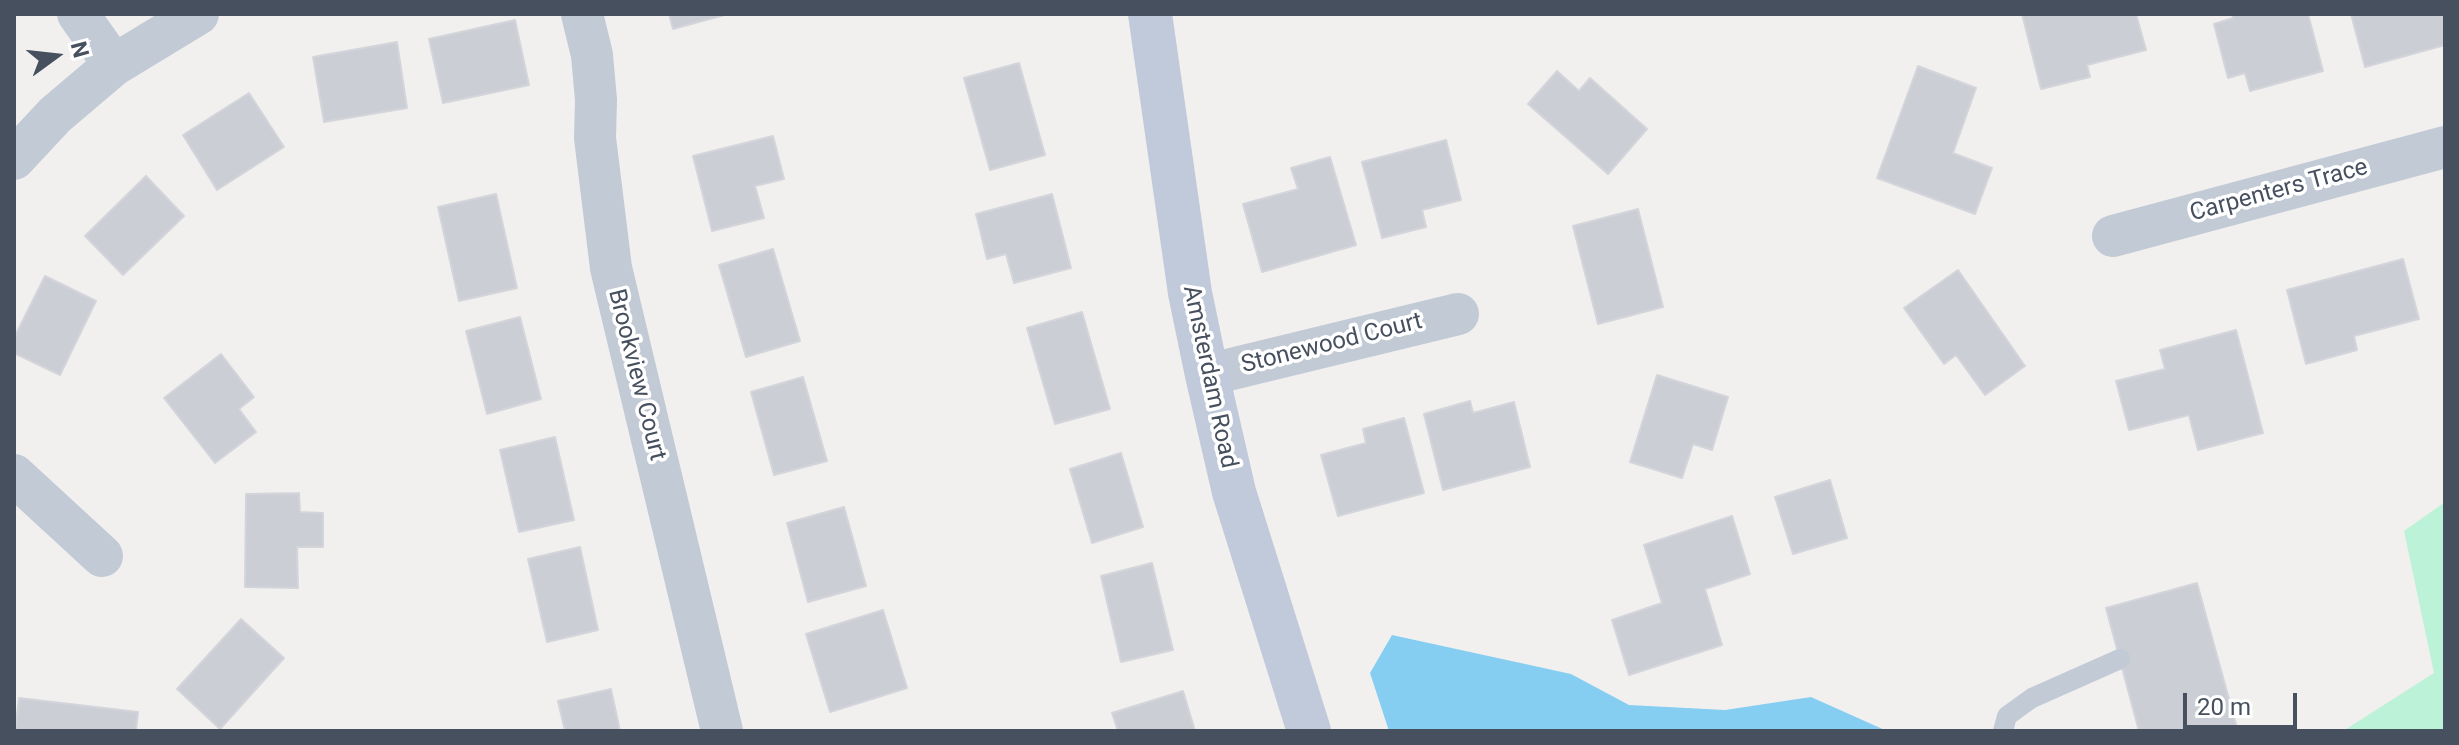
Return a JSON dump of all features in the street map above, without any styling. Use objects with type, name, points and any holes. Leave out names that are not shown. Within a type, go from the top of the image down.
[{"type":"main road","name":"Amsterdam Road","points":[[1150,14],[1190,293],[1207,375],[1234,492],[1309,731]]},
{"type":"street","points":[[78,14],[114,65]]},
{"type":"street","points":[[14,159],[55,115],[114,65],[198,14]]},
{"type":"street","name":"Brookview Court","points":[[582,14],[592,55],[595,138],[611,268],[722,731]]},
{"type":"street","name":"Carpenters Trace","points":[[2113,236],[2445,147]]},
{"type":"street","name":"Stonewood Court","points":[[1207,375],[1458,314]]},
{"type":"street","points":[[14,475],[102,556]]},
{"type":"lane","points":[[2003,731],[2007,716],[2032,698],[2120,659]]},
{"type":"green space","points":[[2445,502],[2445,731],[2343,731],[2434,673],[2404,531]]},
{"type":"water","points":[[1392,635],[1571,674],[1629,705],[1725,710],[1811,697],[1887,731],[1389,731],[1370,673]]},
{"type":"building","points":[[669,14],[728,14],[673,29]]},
{"type":"building","points":[[2022,14],[2136,14],[2146,50],[2087,65],[2090,77],[2041,89]]},
{"type":"building","points":[[2232,14],[2308,14],[2323,71],[2250,91],[2245,73],[2228,78],[2214,24],[2233,18]]},
{"type":"building","points":[[2351,14],[2445,14],[2445,45],[2365,67]]},
{"type":"building","points":[[515,20],[529,85],[443,103],[429,39]]},
{"type":"building","points":[[397,42],[407,108],[324,122],[313,57]]},
{"type":"building","points":[[1019,63],[1045,155],[990,170],[964,78]]},
{"type":"building","points":[[1918,66],[1976,88],[1953,153],[1992,168],[1975,214],[1877,178]]},
{"type":"building","points":[[1557,71],[1579,91],[1590,78],[1647,129],[1608,174],[1528,104]]},
{"type":"building","points":[[249,93],[284,147],[217,190],[183,135]]},
{"type":"building","points":[[773,136],[784,179],[755,186],[764,218],[712,231],[693,156]]},
{"type":"building","points":[[1446,140],[1461,200],[1422,210],[1426,227],[1382,238],[1362,162]]},
{"type":"building","points":[[1330,157],[1356,245],[1262,272],[1243,204],[1298,189],[1291,168]]},
{"type":"building","points":[[146,176],[184,216],[123,275],[85,236]]},
{"type":"building","points":[[496,194],[517,288],[459,301],[438,207]]},
{"type":"building","points":[[1052,194],[1071,268],[1014,283],[1006,254],[987,259],[976,214]]},
{"type":"building","points":[[1638,209],[1663,307],[1598,324],[1573,226]]},
{"type":"building","points":[[773,249],[800,341],[746,357],[719,265]]},
{"type":"building","points":[[2403,259],[2419,319],[2354,336],[2357,350],[2306,364],[2287,290]]},
{"type":"building","points":[[1958,270],[2025,366],[1985,395],[1956,355],[1944,364],[1904,308]]},
{"type":"building","points":[[45,276],[96,301],[60,375],[14,353],[14,338]]},
{"type":"building","points":[[1082,312],[1110,409],[1055,424],[1027,328]]},
{"type":"building","points":[[520,317],[541,399],[487,414],[466,331]]},
{"type":"building","points":[[2236,330],[2263,433],[2198,450],[2189,415],[2129,430],[2116,381],[2165,369],[2160,350]]},
{"type":"building","points":[[221,354],[254,397],[239,409],[256,432],[215,463],[164,398]]},
{"type":"building","points":[[1657,375],[1728,397],[1712,450],[1693,444],[1682,478],[1630,462]]},
{"type":"building","points":[[803,377],[827,461],[774,475],[751,392]]},
{"type":"building","points":[[1470,401],[1473,413],[1514,402],[1530,467],[1443,490],[1424,414]]},
{"type":"building","points":[[1404,418],[1424,493],[1338,516],[1321,455],[1366,443],[1363,429]]},
{"type":"building","points":[[555,437],[574,520],[519,532],[500,450]]},
{"type":"building","points":[[1121,453],[1143,527],[1092,543],[1070,469]]},
{"type":"building","points":[[1830,480],[1847,538],[1793,554],[1775,497]]},
{"type":"building","points":[[299,493],[300,512],[323,513],[323,547],[297,547],[298,588],[245,587],[246,494]]},
{"type":"building","points":[[844,507],[866,586],[808,602],[787,523]]},
{"type":"building","points":[[1732,516],[1750,574],[1705,589],[1722,645],[1629,675],[1612,620],[1662,603],[1644,545]]},
{"type":"building","points":[[580,547],[598,630],[547,642],[528,559]]},
{"type":"building","points":[[1152,563],[1173,650],[1121,662],[1101,576]]},
{"type":"building","points":[[2197,583],[2237,728],[2224,731],[2139,731],[2106,608]]},
{"type":"building","points":[[883,610],[907,688],[830,712],[806,634]]},
{"type":"building","points":[[241,619],[284,658],[220,729],[177,689]]},
{"type":"building","points":[[611,689],[620,731],[565,731],[558,701]]},
{"type":"building","points":[[1183,691],[1195,731],[1118,731],[1112,713]]},
{"type":"building","points":[[19,698],[138,712],[136,731],[15,731]]}]
